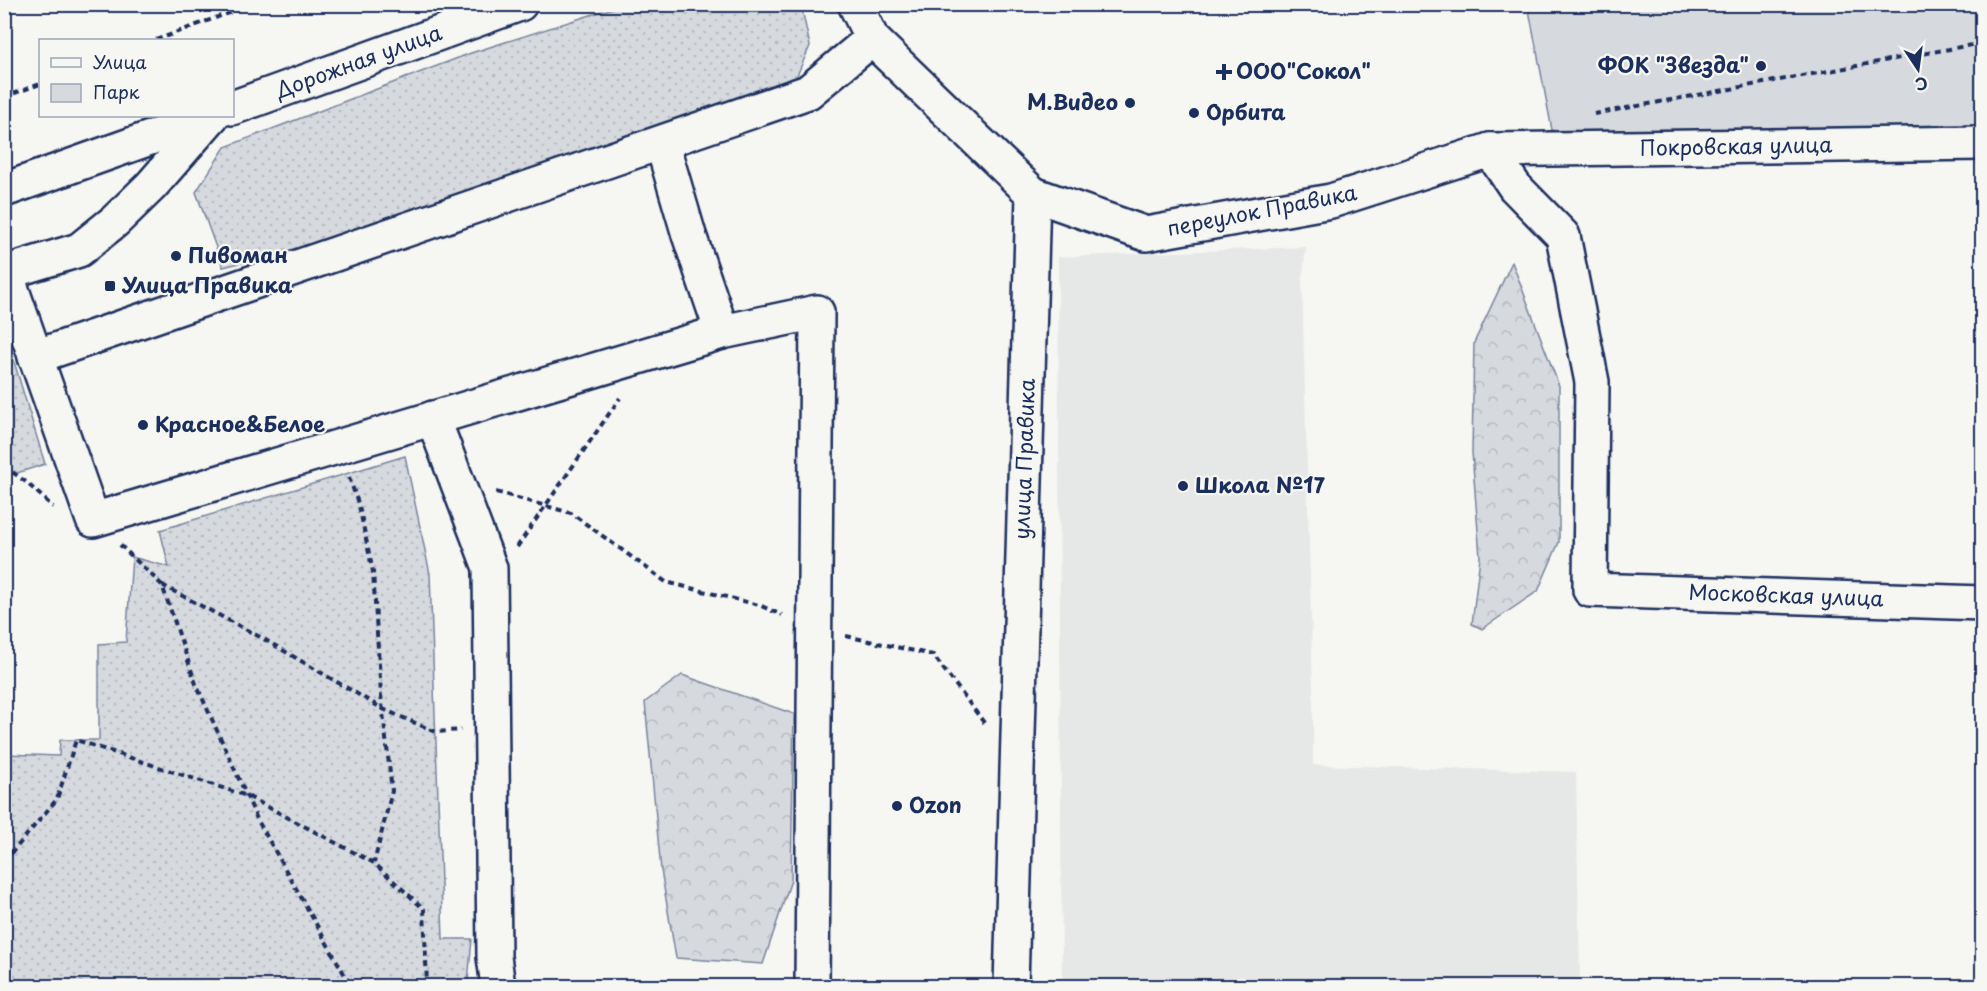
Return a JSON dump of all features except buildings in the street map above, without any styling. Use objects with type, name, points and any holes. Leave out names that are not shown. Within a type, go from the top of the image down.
[{"type":"street","name":"Дорожная улица","points":[[234,107],[520,4]]},
{"type":"street","points":[[855,4],[872,39],[1033,194]]},
{"type":"street","points":[[35,357],[808,92],[872,39]]},
{"type":"street","points":[[4,190],[209,117]]},
{"type":"street","points":[[211,117],[151,186],[115,221],[79,250],[5,273],[93,520],[722,332],[817,312],[812,987]]},
{"type":"street","points":[[662,143],[689,236],[722,332]]},
{"type":"street","name":"Покровская улица","points":[[1490,150],[1983,143]]},
{"type":"street","name":"переулок Правика","points":[[1033,194],[1146,234],[1331,201],[1490,150]]},
{"type":"street","name":"Московская улица","points":[[1490,150],[1515,187],[1563,236],[1592,382],[1590,590],[1983,603]]},
{"type":"street","name":"улица Правика","points":[[1011,987],[1033,194]]},
{"type":"street","points":[[433,418],[490,568],[494,957],[498,987]]},
{"type":"path","points":[[159,39],[253,4]]},
{"type":"path","points":[[1590,150],[1589,114],[1983,43]]},
{"type":"path","points":[[4,98],[39,84]]},
{"type":"path","points":[[490,585],[651,353]]},
{"type":"path","points":[[339,447],[359,506],[373,572],[383,709],[392,791],[374,863]]},
{"type":"path","points":[[4,466],[26,482],[59,512]]},
{"type":"path","points":[[457,482],[572,513],[666,582],[759,605],[815,629],[933,655],[990,730]]},
{"type":"path","points":[[93,520],[162,585],[262,638],[383,709],[436,732],[492,727]]},
{"type":"path","points":[[162,585],[196,684],[257,819],[351,987]]},
{"type":"path","points":[[4,862],[57,799],[76,740],[247,796],[374,863],[424,909],[427,987]]},
{"type":"shaded area","name":"Школа №17","points":[[1306,247],[1302,281],[1313,765],[1576,772],[1580,986],[1062,986],[1058,257]]},
{"type":"green space","points":[[622,5],[801,5],[810,46],[795,80],[305,247],[223,267],[196,192],[225,147],[471,53]]},
{"type":"green space","name":"ФОК \"Звезда\"","points":[[1528,5],[1982,5],[1982,127],[1571,135],[1552,130]]},
{"type":"green space","points":[[1512,262],[1559,386],[1559,542],[1538,591],[1482,629],[1472,624],[1480,557],[1472,452],[1474,343]]},
{"type":"green space","points":[[12,355],[45,464],[5,477],[5,357]]},
{"type":"green space","points":[[405,456],[430,574],[443,939],[472,939],[468,981],[471,986],[5,986],[5,754],[59,756],[60,740],[99,740],[99,644],[126,642],[132,557],[169,567],[160,530]]},
{"type":"green space","points":[[682,675],[794,714],[791,880],[763,964],[676,958],[661,870],[645,702]]},
{"type":"place","name":"ФОК \"Звезда\"","points":[[1761,66]]},
{"type":"place","name":"ООО\"Сокол\"","points":[[1224,72]]},
{"type":"place","name":"М.Видео","points":[[1130,103]]},
{"type":"place","name":"Орбита","points":[[1194,113]]},
{"type":"place","name":"Пивоман","points":[[176,256]]},
{"type":"place","name":"Улица Правика","points":[[110,286]]},
{"type":"place","name":"Красное&Белое","points":[[143,425]]},
{"type":"place","name":"Школа №17","points":[[1183,486]]},
{"type":"place","name":"Ozon","points":[[897,806]]}]
